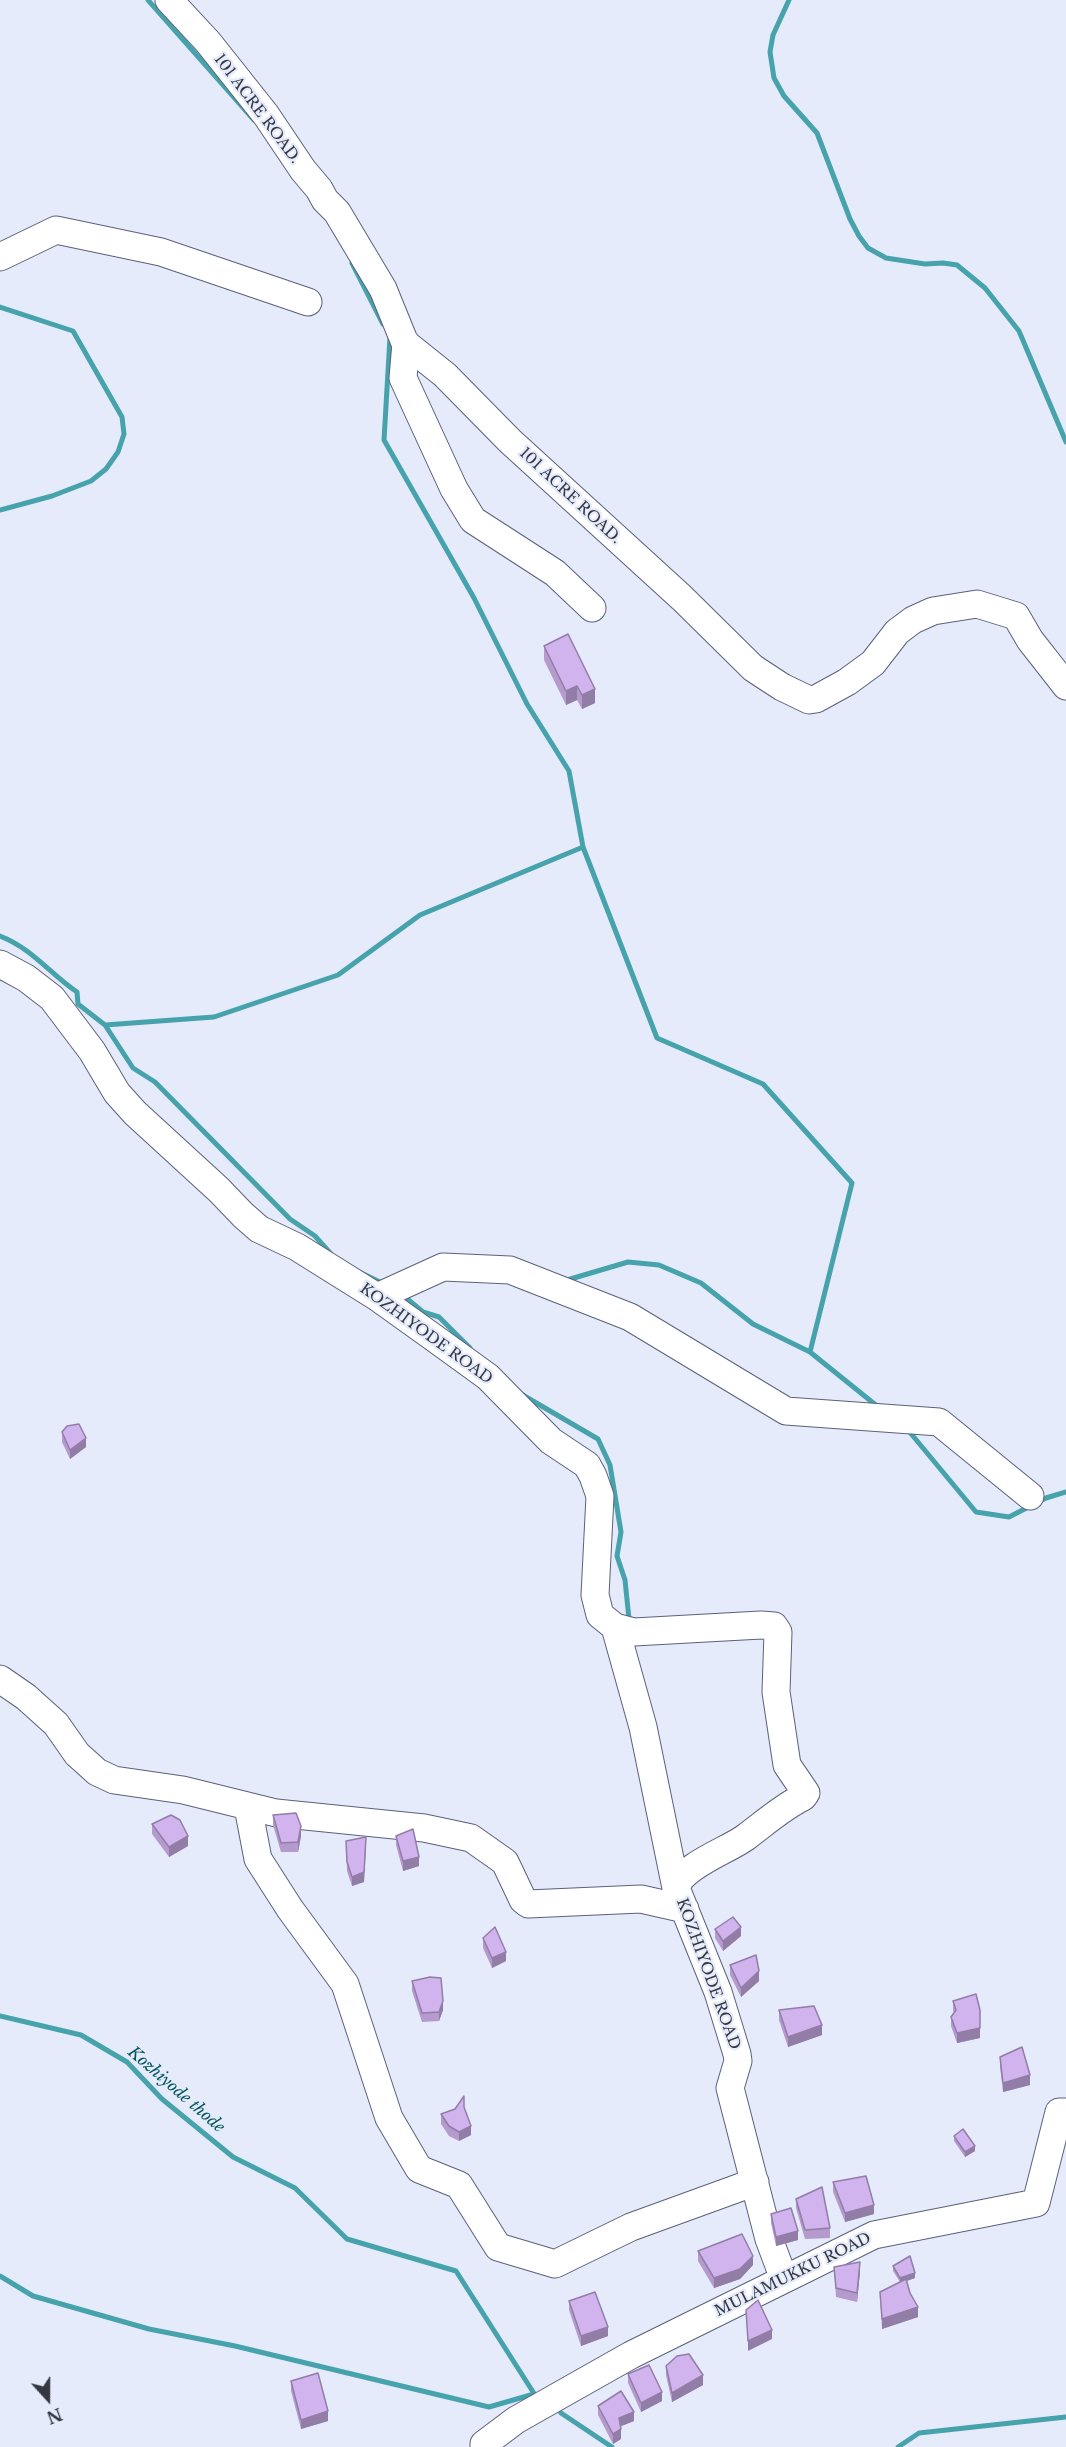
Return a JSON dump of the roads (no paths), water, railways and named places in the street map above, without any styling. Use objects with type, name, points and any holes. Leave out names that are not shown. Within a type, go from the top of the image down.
[{"type":"street","name":"101 ACRE ROAD.","points":[[169,0],[208,42],[266,115],[303,170],[337,212],[383,289],[405,348],[445,375],[510,441],[682,598],[753,669],[809,700],[822,697],[873,663],[897,632],[913,621],[933,611],[977,604],[1016,616],[1030,640],[1066,686]]},
{"type":"street","points":[[0,257],[56,230],[161,252],[308,302]]},
{"type":"street","points":[[405,348],[403,378],[454,489],[473,520],[547,567],[592,608]]},
{"type":"street","name":"KOZHIYODE ROAD","points":[[0,964],[26,978],[52,998],[92,1051],[117,1093],[259,1229],[297,1247],[377,1297],[488,1377],[551,1441],[587,1466],[600,1496],[595,1594],[600,1615],[615,1628],[634,1632],[663,1632],[685,1628],[774,1626],[778,1632],[776,1692],[788,1765],[806,1793],[745,1838],[713,1854],[677,1882],[681,1899],[718,1992],[737,2054],[738,2061],[730,2088],[769,2239],[784,2279]]},
{"type":"street","points":[[377,1297],[443,1267],[510,1270],[630,1317],[786,1411],[939,1422],[1030,1496]]},
{"type":"street","points":[[0,1679],[26,1697],[49,1718],[77,1754],[104,1776],[114,1780],[183,1790],[248,1807],[292,1815],[424,1828],[471,1838],[505,1862],[523,1900],[528,1904],[681,1899],[644,1727],[615,1628]]},
{"type":"street","points":[[248,1807],[258,1859],[290,1909],[345,1984],[388,2118],[418,2169],[459,2185],[498,2247],[555,2264],[631,2227],[755,2182]]},
{"type":"street","name":"MULAMUKKU ROAD","points":[[484,2447],[484,2444],[516,2420],[622,2361],[874,2235],[1036,2203],[1059,2112],[1066,2112]]},
{"type":"waterway","points":[[148,0],[254,120]]},
{"type":"waterway","points":[[789,0],[773,35],[770,52],[774,78],[784,96],[817,133],[850,219],[859,236],[868,248],[886,258],[925,264],[957,265],[985,288],[1019,331],[1066,442]]},
{"type":"waterway","points":[[352,263],[383,324]]},
{"type":"waterway","points":[[0,307],[73,331],[122,417],[124,434],[118,452],[106,469],[91,481],[52,496],[0,510]]},
{"type":"waterway","points":[[390,337],[384,440],[474,598],[527,704],[569,771],[583,847]]},
{"type":"waterway","points":[[105,1025],[214,1017],[338,975],[420,915],[583,847],[657,1038],[763,1084],[852,1183],[810,1352]]},
{"type":"waterway","points":[[0,936],[31,954],[77,992],[78,1004],[105,1025],[133,1068],[155,1082],[290,1219],[315,1236],[331,1254]]},
{"type":"waterway","points":[[567,1280],[628,1262],[659,1265],[701,1283],[753,1324],[810,1352],[877,1406]]},
{"type":"waterway","points":[[355,1270],[384,1284]]},
{"type":"waterway","points":[[405,1297],[423,1312],[439,1317],[470,1348]]},
{"type":"waterway","points":[[521,1394],[598,1439],[610,1465],[621,1532],[617,1556],[625,1580],[629,1619]]},
{"type":"waterway","points":[[908,1430],[976,1512],[1009,1517],[1046,1498],[1066,1492]]},
{"type":"waterway","name":"Kozhiyode thode","points":[[0,2016],[81,2035],[127,2062],[162,2099],[233,2157],[295,2188],[347,2239],[456,2271],[535,2395]]},
{"type":"waterway","points":[[0,2276],[33,2296],[149,2329],[235,2346],[489,2407],[534,2394]]},
{"type":"waterway","points":[[561,2413],[612,2447]]},
{"type":"waterway","points":[[898,2447],[919,2433],[1066,2417]]}]
